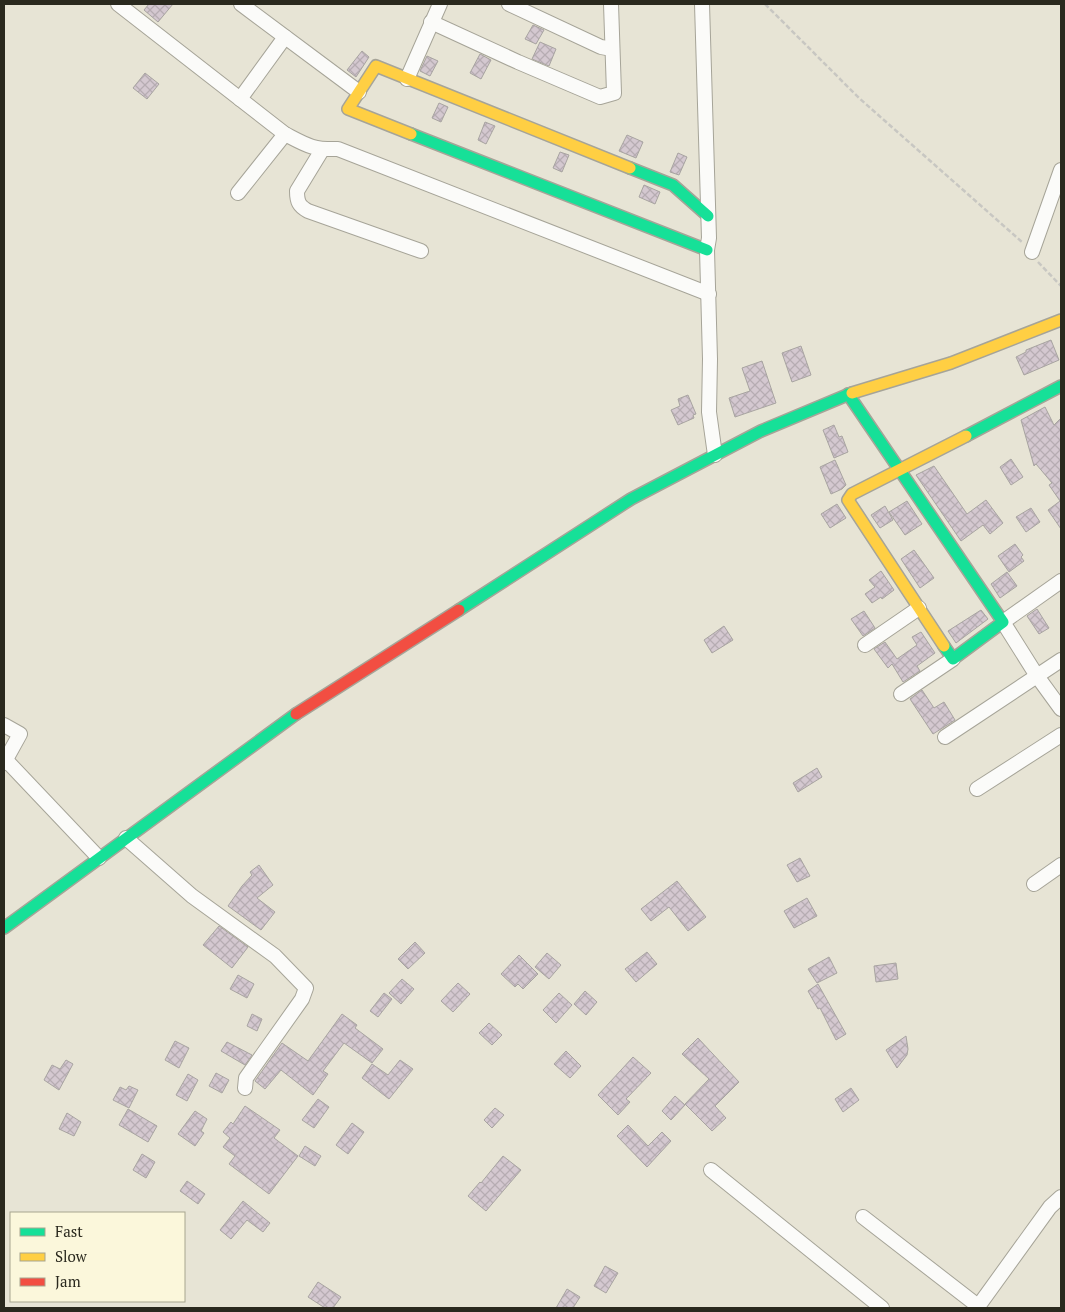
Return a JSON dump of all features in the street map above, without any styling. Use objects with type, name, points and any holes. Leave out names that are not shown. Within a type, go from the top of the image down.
[{"type":"street","points":[[118,4],[285,134],[309,147],[322,150],[338,149],[709,294]]},
{"type":"street","points":[[241,4],[359,92]]},
{"type":"street","points":[[407,79],[440,4]]},
{"type":"street","points":[[510,4],[602,47],[612,49]]},
{"type":"street","points":[[431,22],[600,97],[614,92],[611,4]]},
{"type":"street","points":[[702,4],[709,238],[707,250],[710,359],[709,412],[715,455]]},
{"type":"street","points":[[240,99],[285,37]]},
{"type":"street","points":[[707,250],[348,109],[376,66],[673,186],[708,216]]},
{"type":"street","points":[[238,193],[285,134]]},
{"type":"street","points":[[322,150],[297,191],[300,207],[421,251]]},
{"type":"street","points":[[1032,252],[1061,170]]},
{"type":"street","points":[[4,928],[293,716],[631,499],[761,431],[848,394],[950,363],[1061,320]]},
{"type":"street","points":[[953,659],[848,500],[852,494],[900,471],[1061,386]]},
{"type":"street","points":[[848,394],[1004,622],[1037,676],[1061,709]]},
{"type":"street","points":[[902,694],[1061,580]]},
{"type":"street","points":[[865,645],[919,608]]},
{"type":"street","points":[[945,737],[1061,660]]},
{"type":"street","points":[[4,725],[20,734],[5,762],[99,858]]},
{"type":"street","points":[[977,789],[1061,735]]},
{"type":"street","points":[[126,838],[192,896],[275,956],[306,988],[302,998],[246,1078],[245,1088]]},
{"type":"street","points":[[1034,884],[1061,865]]},
{"type":"street","points":[[711,1170],[882,1308]]},
{"type":"street","points":[[863,1217],[977,1307],[1050,1207],[1061,1197]]},
{"type":"path","points":[[765,4],[859,98],[1032,252],[1038,262],[1061,286]]},
{"type":"building","points":[[149,4],[173,4],[158,22],[144,10]]},
{"type":"building","points":[[533,25],[544,30],[536,44],[525,39]]},
{"type":"building","points":[[540,42],[556,49],[549,66],[532,59]]},
{"type":"building","points":[[362,51],[369,57],[356,77],[347,70]]},
{"type":"building","points":[[480,54],[491,60],[481,79],[470,73]]},
{"type":"building","points":[[427,56],[438,61],[430,76],[420,71]]},
{"type":"building","points":[[145,73],[159,84],[147,99],[133,88]]},
{"type":"building","points":[[439,103],[448,107],[441,122],[432,118]]},
{"type":"building","points":[[485,122],[495,126],[486,144],[478,140]]},
{"type":"building","points":[[627,135],[643,142],[636,158],[619,151]]},
{"type":"building","points":[[560,152],[569,155],[562,172],[553,168]]},
{"type":"building","points":[[678,153],[687,157],[679,175],[670,172]]},
{"type":"building","points":[[644,185],[660,192],[655,204],[639,197]]},
{"type":"building","points":[[1051,340],[1059,360],[1024,375],[1016,357],[1026,352],[1026,350]]},
{"type":"building","points":[[801,346],[811,375],[792,382],[782,353]]},
{"type":"building","points":[[762,361],[776,403],[735,417],[729,398],[750,391],[742,368]]},
{"type":"building","points":[[688,395],[696,414],[693,415],[694,418],[678,425],[671,410],[680,406],[678,399]]},
{"type":"building","points":[[1045,407],[1054,425],[1061,418],[1061,529],[1048,510],[1060,501],[1049,485],[1052,483],[1036,464],[1034,466],[1021,420]]},
{"type":"building","points":[[834,425],[839,437],[842,436],[848,452],[834,458],[823,430]]},
{"type":"building","points":[[1011,459],[1023,477],[1011,485],[1000,467]]},
{"type":"building","points":[[835,460],[846,485],[831,494],[820,467]]},
{"type":"building","points":[[934,466],[967,514],[986,500],[1003,523],[990,534],[983,525],[961,541],[916,475]]},
{"type":"building","points":[[907,501],[922,524],[905,535],[889,512]]},
{"type":"building","points":[[837,504],[846,518],[830,528],[821,514]]},
{"type":"building","points":[[885,506],[893,520],[880,528],[871,515]]},
{"type":"building","points":[[1031,508],[1040,522],[1026,532],[1016,517]]},
{"type":"building","points":[[1015,544],[1023,555],[1021,557],[1024,561],[1009,572],[998,556]]},
{"type":"building","points":[[914,550],[934,578],[920,588],[901,559]]},
{"type":"building","points":[[881,571],[894,590],[882,599],[881,597],[872,603],[865,594],[875,587],[869,580]]},
{"type":"building","points":[[1007,572],[1017,586],[1000,598],[991,584]]},
{"type":"building","points":[[1037,609],[1049,628],[1039,634],[1027,616]]},
{"type":"building","points":[[981,610],[988,619],[956,643],[948,631]]},
{"type":"building","points":[[864,611],[875,628],[863,636],[851,619]]},
{"type":"building","points":[[724,626],[733,640],[712,653],[704,640]]},
{"type":"building","points":[[921,632],[935,653],[917,666],[920,671],[903,682],[892,664],[888,668],[874,649],[885,642],[897,659],[917,645],[912,637]]},
{"type":"building","points":[[922,690],[934,708],[944,702],[955,720],[933,734],[910,699]]},
{"type":"building","points":[[817,768],[822,777],[798,792],[793,783]]},
{"type":"building","points":[[800,858],[810,876],[797,882],[787,865]]},
{"type":"building","points":[[259,865],[273,885],[257,898],[275,912],[261,930],[228,906],[252,875],[250,872]]},
{"type":"building","points":[[677,881],[706,917],[688,931],[669,907],[651,921],[641,909]]},
{"type":"building","points":[[807,898],[817,916],[794,928],[784,911]]},
{"type":"building","points":[[219,926],[248,947],[232,968],[203,945]]},
{"type":"building","points":[[415,942],[425,953],[408,969],[398,959]]},
{"type":"building","points":[[647,952],[657,964],[636,982],[625,969]]},
{"type":"building","points":[[547,953],[561,965],[549,979],[535,967]]},
{"type":"building","points":[[519,955],[538,974],[523,989],[518,984],[515,987],[501,974]]},
{"type":"building","points":[[829,957],[837,973],[817,983],[808,969]]},
{"type":"building","points":[[896,963],[898,979],[876,982],[874,966]]},
{"type":"building","points":[[238,975],[254,984],[247,998],[230,989]]},
{"type":"building","points":[[402,979],[414,989],[401,1004],[389,993]]},
{"type":"building","points":[[458,983],[470,994],[453,1012],[441,1001]]},
{"type":"building","points":[[818,984],[846,1034],[836,1040],[820,1008],[818,1009],[808,991]]},
{"type":"building","points":[[585,991],[597,1002],[586,1015],[574,1004]]},
{"type":"building","points":[[384,993],[392,999],[378,1017],[370,1011]]},
{"type":"building","points":[[559,993],[572,1005],[556,1023],[543,1010]]},
{"type":"building","points":[[252,1014],[262,1019],[257,1031],[247,1026]]},
{"type":"building","points":[[342,1014],[357,1025],[355,1028],[383,1049],[372,1063],[344,1043],[323,1071],[328,1074],[313,1095],[281,1070],[265,1089],[255,1081],[282,1043],[308,1061]]},
{"type":"building","points":[[489,1023],[502,1035],[492,1045],[479,1033]]},
{"type":"building","points":[[906,1036],[907,1055],[897,1068],[886,1050]]},
{"type":"building","points":[[698,1038],[739,1082],[715,1106],[726,1118],[712,1131],[685,1104],[709,1079],[682,1054]]},
{"type":"building","points":[[175,1041],[189,1048],[179,1068],[165,1060]]},
{"type":"building","points":[[227,1042],[252,1055],[245,1065],[221,1051]]},
{"type":"building","points":[[566,1051],[581,1066],[570,1078],[554,1064]]},
{"type":"building","points":[[633,1057],[651,1073],[626,1099],[630,1102],[618,1115],[598,1095]]},
{"type":"building","points":[[66,1060],[73,1064],[59,1090],[44,1080],[52,1065],[60,1069]]},
{"type":"building","points":[[400,1060],[413,1069],[389,1099],[362,1078],[372,1064],[388,1075]]},
{"type":"building","points":[[216,1073],[229,1080],[222,1093],[209,1086]]},
{"type":"building","points":[[188,1074],[198,1080],[187,1101],[176,1095]]},
{"type":"building","points":[[129,1086],[138,1090],[129,1108],[113,1100],[120,1087],[126,1090]]},
{"type":"building","points":[[851,1088],[859,1100],[843,1112],[835,1099]]},
{"type":"building","points":[[675,1096],[685,1105],[671,1120],[662,1111]]},
{"type":"building","points":[[318,1099],[329,1107],[314,1128],[302,1120]]},
{"type":"building","points":[[245,1106],[280,1130],[274,1138],[298,1156],[269,1194],[229,1164],[235,1156],[223,1147],[230,1138],[223,1132],[231,1122],[233,1124]]},
{"type":"building","points":[[495,1108],[504,1115],[492,1128],[484,1120]]},
{"type":"building","points":[[128,1109],[157,1126],[148,1142],[119,1125]]},
{"type":"building","points":[[195,1111],[207,1119],[201,1131],[204,1133],[195,1146],[178,1134]]},
{"type":"building","points":[[67,1113],[81,1122],[74,1136],[59,1129]]},
{"type":"building","points":[[352,1123],[364,1132],[348,1154],[336,1145]]},
{"type":"building","points":[[628,1125],[648,1146],[662,1132],[671,1141],[647,1167],[617,1136]]},
{"type":"building","points":[[305,1146],[321,1156],[315,1166],[299,1156]]},
{"type":"building","points":[[142,1154],[155,1162],[146,1178],[133,1170]]},
{"type":"building","points":[[503,1156],[521,1170],[486,1211],[468,1196]]},
{"type":"building","points":[[187,1181],[205,1194],[198,1204],[180,1191]]},
{"type":"building","points":[[243,1201],[270,1223],[263,1232],[247,1220],[231,1239],[220,1230]]},
{"type":"building","points":[[605,1266],[618,1273],[606,1293],[594,1286]]},
{"type":"building","points":[[318,1282],[341,1297],[333,1308],[325,1308],[308,1297]]},
{"type":"building","points":[[567,1289],[580,1297],[573,1308],[556,1308]]},
{"type":"traffic: fast","points":[[411,134],[707,250]]},
{"type":"traffic: fast","points":[[630,168],[673,185],[708,216]]},
{"type":"traffic: fast","points":[[966,436],[1061,386]]},
{"type":"traffic: fast","points":[[459,610],[631,499],[761,431],[852,393]]},
{"type":"traffic: fast","points":[[848,394],[1003,622],[953,659],[944,646]]},
{"type":"traffic: fast","points":[[4,928],[296,714]]},
{"type":"traffic: slow","points":[[411,134],[348,109],[376,66],[630,168]]},
{"type":"traffic: slow","points":[[852,393],[951,363],[1061,320]]},
{"type":"traffic: slow","points":[[944,646],[848,500],[852,494],[966,436]]},
{"type":"traffic: jam","points":[[296,714],[459,610]]}]
